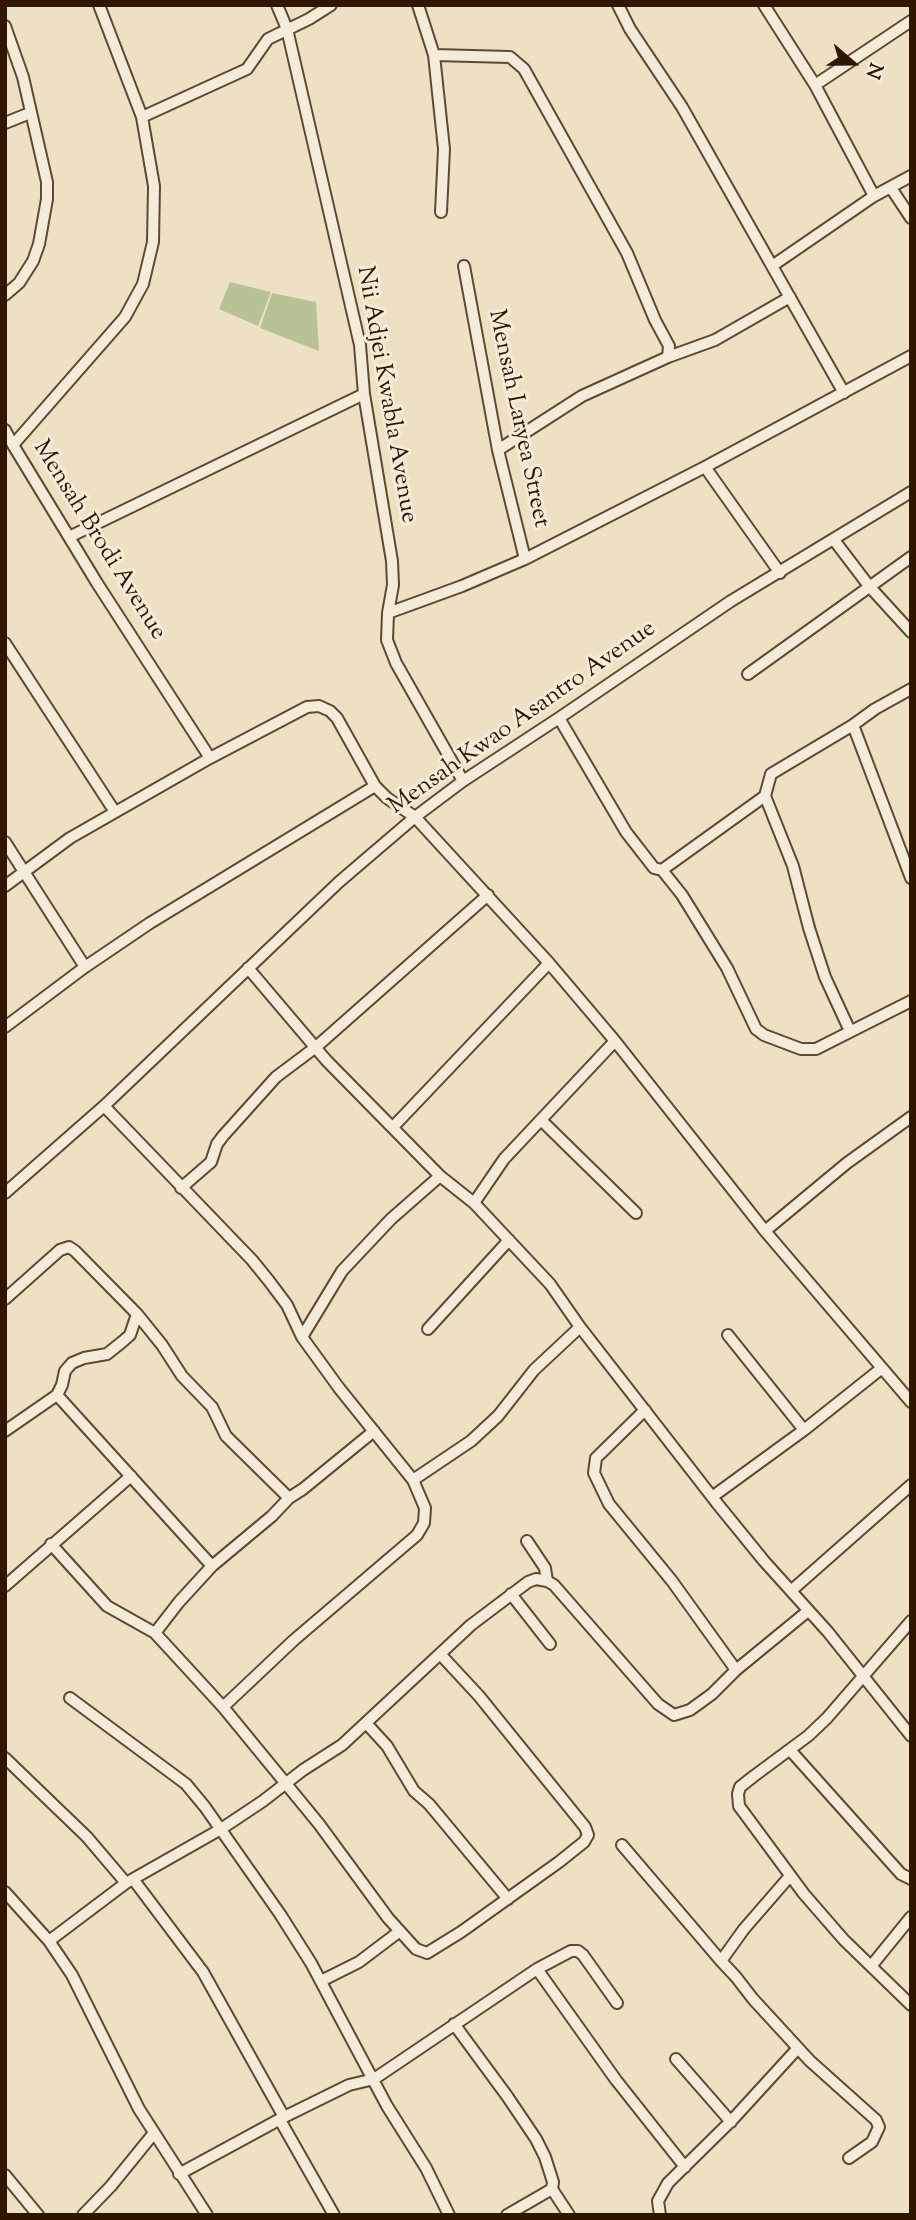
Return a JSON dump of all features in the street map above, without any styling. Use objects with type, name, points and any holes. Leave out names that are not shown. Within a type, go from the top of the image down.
[{"type":"street","name":"Mensah Brodi Avenue","points":[[99,5],[142,117],[154,186],[153,242],[143,284],[125,317],[13,445],[210,758]]},
{"type":"street","name":"Nii Adjei Kwabla Avenue","points":[[277,5],[287,29],[359,345],[364,394],[392,561],[393,585],[387,640],[396,663],[463,781]]},
{"type":"street","points":[[142,117],[247,69],[268,39],[331,5]]},
{"type":"street","points":[[418,5],[434,55],[444,149],[441,212]]},
{"type":"street","points":[[618,5],[630,29],[688,118],[844,393]]},
{"type":"street","points":[[764,5],[815,85],[874,196]]},
{"type":"street","points":[[815,85],[911,21]]},
{"type":"street","points":[[5,26],[23,77],[47,181],[47,199],[39,244],[33,261],[19,283],[5,295]]},
{"type":"street","points":[[434,55],[510,57],[524,69],[627,253],[654,320],[669,346],[668,357]]},
{"type":"street","points":[[5,123],[30,113]]},
{"type":"street","points":[[772,266],[874,196],[911,176]]},
{"type":"street","points":[[891,188],[911,218]]},
{"type":"street","name":"Mensah Laryea Street","points":[[388,613],[525,559],[498,450],[464,266]]},
{"type":"street","points":[[498,450],[582,396],[668,357],[715,340],[790,297]]},
{"type":"street","points":[[525,559],[705,467],[911,356]]},
{"type":"street","points":[[69,537],[364,394]]},
{"type":"street","points":[[5,430],[13,445]]},
{"type":"street","points":[[705,467],[780,573]]},
{"type":"street","name":"Mensah Kwao Asantro Avenue","points":[[5,1193],[104,1106],[339,882],[415,817],[463,781],[720,608],[911,492]]},
{"type":"street","points":[[834,540],[869,586],[911,632]]},
{"type":"street","points":[[748,674],[911,557]]},
{"type":"street","points":[[5,643],[115,811]]},
{"type":"street","points":[[850,1031],[825,977],[793,866],[765,796],[771,774],[911,689]]},
{"type":"street","points":[[5,886],[70,838],[210,758],[307,707],[319,706],[330,711],[337,718],[375,786],[387,798],[415,817],[549,962],[765,1231],[911,1402]]},
{"type":"street","points":[[559,718],[626,832],[654,868],[662,870],[682,895],[727,968],[755,1029],[801,1049],[816,1049],[911,1001]]},
{"type":"street","points":[[853,725],[911,878]]},
{"type":"street","points":[[5,1027],[85,967],[244,864],[375,786]]},
{"type":"street","points":[[662,870],[765,796]]},
{"type":"street","points":[[5,842],[85,967]]},
{"type":"street","points":[[181,1188],[211,1162],[223,1136],[276,1077],[316,1047],[488,895]]},
{"type":"street","points":[[393,1127],[549,962]]},
{"type":"street","points":[[248,968],[327,1060],[440,1176],[474,1203],[550,1284],[580,1327],[712,1497],[758,1554],[828,1632],[911,1736]]},
{"type":"street","points":[[474,1203],[504,1159],[615,1041]]},
{"type":"street","points":[[104,1106],[270,1281],[287,1305],[302,1336],[339,1388],[413,1480],[425,1508],[424,1523],[417,1535],[294,1640],[223,1707]]},
{"type":"street","points":[[765,1231],[847,1163],[911,1117]]},
{"type":"street","points":[[541,1120],[636,1213]]},
{"type":"street","points":[[302,1336],[342,1271],[391,1219],[440,1176]]},
{"type":"street","points":[[428,1329],[509,1240]]},
{"type":"street","points":[[5,1299],[60,1250],[69,1247],[75,1251],[137,1314],[182,1376],[212,1407],[226,1436],[289,1497]]},
{"type":"street","points":[[5,1431],[57,1395],[65,1371],[72,1363],[107,1354],[130,1335],[137,1314]]},
{"type":"street","points":[[413,1480],[480,1433],[498,1416],[534,1370],[580,1327]]},
{"type":"street","points":[[728,1335],[804,1430]]},
{"type":"street","points":[[712,1497],[804,1430],[882,1368]]},
{"type":"street","points":[[57,1395],[212,1566]]},
{"type":"street","points":[[645,1409],[596,1458],[593,1465],[596,1480],[609,1504],[672,1581],[736,1670]]},
{"type":"street","points":[[155,1633],[212,1566],[272,1516],[289,1497],[303,1489],[374,1431]]},
{"type":"street","points":[[5,1586],[131,1476]]},
{"type":"street","points":[[792,1590],[911,1485]]},
{"type":"street","points":[[527,1541],[545,1568],[547,1581]]},
{"type":"street","points":[[51,1545],[107,1606],[155,1633],[223,1707],[319,1824],[400,1931],[416,1949],[427,1953],[508,1899],[584,1842],[588,1835],[585,1827],[479,1696],[441,1655]]},
{"type":"street","points":[[49,1941],[130,1881],[221,1829],[342,1745],[471,1625],[528,1582],[536,1579],[554,1585],[658,1704],[674,1715],[690,1710],[808,1611]]},
{"type":"street","points":[[511,1594],[550,1644]]},
{"type":"street","points":[[911,1621],[827,1718],[740,1787],[738,1794],[739,1806],[790,1876],[844,1940],[911,2005]]},
{"type":"street","points":[[70,1698],[186,1784],[221,1829],[280,1914],[321,1981],[387,2106],[426,2168],[450,2215]]},
{"type":"street","points":[[366,1723],[387,1746],[405,1780],[429,1804],[508,1899]]},
{"type":"street","points":[[790,1750],[901,1874],[911,1879]]},
{"type":"street","points":[[5,1758],[130,1881],[203,1972],[334,2215]]},
{"type":"street","points":[[622,1845],[798,2048],[876,2120],[879,2127],[872,2142],[849,2158]]},
{"type":"street","points":[[720,1961],[790,1876]]},
{"type":"street","points":[[5,1892],[49,1941],[72,1975],[122,2079],[206,2215]]},
{"type":"street","points":[[872,1965],[911,1917]]},
{"type":"street","points":[[321,1981],[359,1962],[400,1931]]},
{"type":"street","points":[[179,2174],[349,2085],[374,2079],[537,1969],[571,1951],[578,1951],[617,2003]]},
{"type":"street","points":[[537,1969],[616,2080],[685,2167]]},
{"type":"street","points":[[454,2024],[508,2096],[536,2139],[545,2157],[553,2182],[552,2189],[569,2215]]},
{"type":"street","points":[[660,2215],[658,2201],[663,2191],[798,2048]]},
{"type":"street","points":[[676,2059],[731,2122]]},
{"type":"street","points":[[83,2215],[111,2186],[154,2133]]},
{"type":"street","points":[[5,2175],[38,2215]]},
{"type":"street","points":[[507,2215],[552,2189]]},
{"type":"green space","points":[[230,282],[271,292],[258,326],[219,309]]},
{"type":"green space","points":[[272,293],[316,302],[319,351],[260,328]]}]
